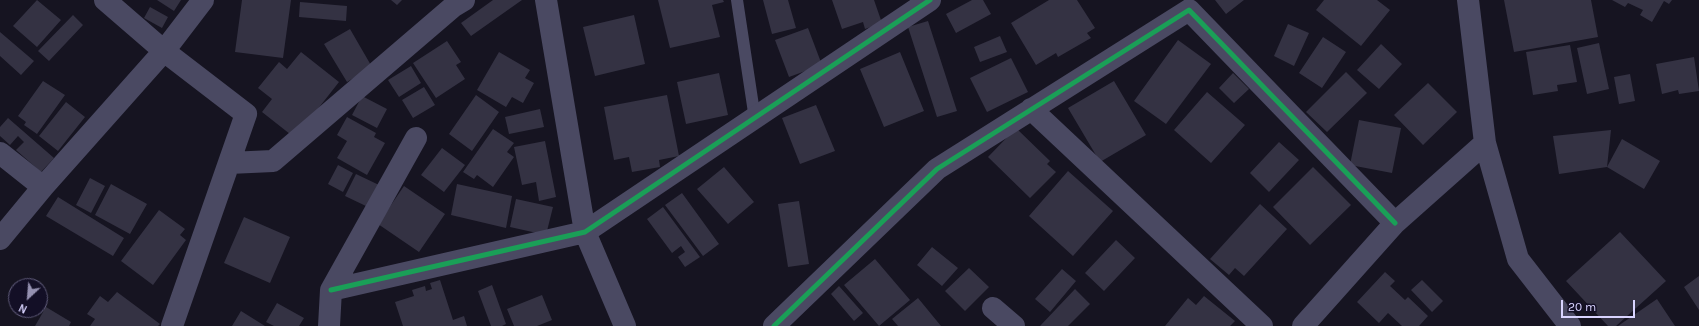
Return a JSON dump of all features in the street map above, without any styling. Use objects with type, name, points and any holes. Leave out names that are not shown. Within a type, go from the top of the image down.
[{"type":"street","points":[[105,0],[164,51],[246,114],[172,326]]},
{"type":"street","points":[[0,239],[43,187],[164,51],[203,0]]},
{"type":"street","points":[[229,163],[273,161],[454,6],[464,0]]},
{"type":"street","points":[[546,0],[585,232],[624,326]]},
{"type":"street","points":[[331,290],[585,232],[930,0]]},
{"type":"street","points":[[1468,0],[1485,143],[1518,259],[1570,326]]},
{"type":"street","points":[[779,324],[936,168],[1189,10],[1395,223]]},
{"type":"street","points":[[1032,108],[1262,326]]},
{"type":"street","points":[[329,326],[331,290],[416,138]]},
{"type":"street","points":[[1303,326],[1395,223],[1485,143]]},
{"type":"street","points":[[0,152],[43,187]]},
{"type":"street","points":[[993,308],[1014,326]]},
{"type":"lane","points":[[737,0],[755,119]]},
{"type":"building","points":[[37,0],[61,20],[37,47],[13,26]]},
{"type":"building","points":[[157,0],[181,0],[174,11]]},
{"type":"building","points":[[242,0],[291,0],[283,58],[235,52]]},
{"type":"building","points":[[391,0],[402,0],[397,5]]},
{"type":"building","points":[[493,0],[522,0],[471,36],[461,23]]},
{"type":"building","points":[[658,0],[723,0],[724,2],[712,5],[720,37],[670,48]]},
{"type":"building","points":[[763,0],[788,0],[796,28],[772,34]]},
{"type":"building","points":[[832,0],[874,0],[882,23],[865,29],[863,22],[842,29]]},
{"type":"building","points":[[972,0],[983,0],[991,14],[956,33],[946,14]]},
{"type":"building","points":[[1049,0],[1077,0],[1095,28],[1087,33],[1091,38],[1058,57],[1056,53],[1036,65],[1011,23]]},
{"type":"building","points":[[1215,0],[1244,0],[1226,14]]},
{"type":"building","points":[[1324,0],[1377,0],[1390,10],[1361,46],[1316,10]]},
{"type":"building","points":[[1504,0],[1591,0],[1598,37],[1514,52]]},
{"type":"building","points":[[1612,0],[1672,0],[1669,4],[1664,1],[1652,22],[1640,15],[1643,10],[1628,3],[1625,7]]},
{"type":"building","points":[[300,2],[347,6],[346,21],[299,17]]},
{"type":"building","points":[[150,7],[168,17],[162,28],[144,18]]},
{"type":"building","points":[[73,15],[83,25],[49,61],[38,51]]},
{"type":"building","points":[[634,15],[645,64],[595,76],[583,27]]},
{"type":"building","points":[[928,21],[957,111],[937,117],[908,27]]},
{"type":"building","points":[[1288,24],[1309,33],[1294,66],[1274,56]]},
{"type":"building","points":[[808,28],[822,65],[789,77],[775,40]]},
{"type":"building","points":[[350,29],[372,67],[347,82],[324,44]]},
{"type":"building","points":[[0,32],[34,61],[21,75],[0,56]]},
{"type":"building","points":[[1000,36],[1007,52],[980,62],[974,47]]},
{"type":"building","points":[[1323,37],[1346,52],[1322,88],[1299,73]]},
{"type":"building","points":[[1178,40],[1211,64],[1166,124],[1134,101]]},
{"type":"building","points":[[447,41],[461,62],[456,65],[465,79],[436,98],[413,63]]},
{"type":"building","points":[[1599,43],[1609,89],[1587,94],[1577,48]]},
{"type":"building","points":[[1381,44],[1402,64],[1379,89],[1357,70]]},
{"type":"building","points":[[1570,45],[1577,82],[1557,85],[1558,91],[1533,95],[1526,52]]},
{"type":"building","points":[[301,52],[339,82],[295,138],[262,112],[272,99],[258,88],[279,62],[287,69]]},
{"type":"building","points":[[499,52],[530,70],[525,78],[534,83],[523,103],[512,97],[506,107],[477,90]]},
{"type":"building","points":[[900,52],[924,111],[884,127],[860,69]]},
{"type":"building","points":[[1694,57],[1699,91],[1679,94],[1678,90],[1662,94],[1656,64]]},
{"type":"building","points":[[1011,58],[1028,92],[987,112],[970,78]]},
{"type":"building","points":[[411,66],[421,83],[399,97],[388,80]]},
{"type":"building","points":[[1346,72],[1367,93],[1327,132],[1306,112]]},
{"type":"building","points":[[719,73],[728,115],[686,124],[677,82]]},
{"type":"building","points":[[1233,73],[1249,89],[1234,103],[1219,88]]},
{"type":"building","points":[[1630,74],[1635,101],[1619,104],[1614,77]]},
{"type":"building","points":[[43,81],[65,95],[37,134],[24,125],[26,122],[18,116]]},
{"type":"building","points":[[1114,81],[1146,135],[1100,162],[1068,108]]},
{"type":"building","points":[[1428,83],[1457,112],[1423,145],[1394,115]]},
{"type":"building","points":[[424,87],[435,105],[413,118],[402,100]]},
{"type":"building","points":[[1207,92],[1245,125],[1211,163],[1174,130]]},
{"type":"building","points":[[476,95],[499,112],[472,151],[449,134]]},
{"type":"building","points":[[667,95],[679,156],[659,160],[660,167],[632,172],[629,157],[614,160],[604,107]]},
{"type":"building","points":[[362,96],[387,109],[377,128],[352,115]]},
{"type":"building","points":[[66,102],[85,117],[58,151],[39,136]]},
{"type":"building","points":[[816,105],[835,151],[800,164],[782,118]]},
{"type":"building","points":[[540,109],[544,127],[509,134],[505,117]]},
{"type":"building","points":[[347,117],[376,133],[374,137],[385,143],[367,175],[337,158],[347,141],[337,135]]},
{"type":"building","points":[[8,118],[54,158],[41,172],[16,150],[24,142],[18,136],[10,145],[0,136],[0,127]]},
{"type":"building","points":[[1359,120],[1401,128],[1392,173],[1350,165]]},
{"type":"building","points":[[1016,128],[1050,161],[1047,164],[1056,172],[1030,198],[988,157]]},
{"type":"building","points":[[493,129],[514,143],[507,152],[514,157],[493,187],[477,175],[474,179],[463,172]]},
{"type":"building","points":[[1611,130],[1607,167],[1559,174],[1553,136]]},
{"type":"building","points":[[1622,139],[1660,161],[1644,189],[1607,167]]},
{"type":"building","points":[[545,141],[556,197],[539,201],[536,182],[522,185],[514,147]]},
{"type":"building","points":[[1279,142],[1299,160],[1269,192],[1250,173]]},
{"type":"building","points":[[442,148],[465,165],[444,192],[421,175]]},
{"type":"building","points":[[338,165],[353,173],[343,192],[328,184]]},
{"type":"building","points":[[724,167],[754,202],[728,224],[697,189]]},
{"type":"building","points":[[1313,167],[1351,205],[1310,245],[1273,207]]},
{"type":"building","points":[[1068,171],[1113,211],[1073,256],[1029,216]]},
{"type":"building","points":[[356,174],[379,185],[368,207],[345,196]]},
{"type":"building","points":[[90,178],[105,186],[91,213],[76,205]]},
{"type":"building","points":[[111,184],[147,204],[130,234],[95,215]]},
{"type":"building","points":[[457,184],[512,196],[506,228],[451,215]]},
{"type":"building","points":[[404,186],[445,214],[419,252],[378,224]]},
{"type":"building","points":[[682,193],[719,244],[703,256],[665,205]]},
{"type":"building","points":[[58,197],[124,238],[113,256],[46,216]]},
{"type":"building","points":[[516,199],[553,207],[546,235],[510,227]]},
{"type":"building","points":[[799,201],[809,264],[788,267],[778,204]]},
{"type":"building","points":[[1260,204],[1287,229],[1244,276],[1235,268],[1229,275],[1210,259]]},
{"type":"building","points":[[663,207],[700,257],[685,267],[678,257],[685,252],[681,246],[672,253],[647,219]]},
{"type":"building","points":[[159,210],[185,229],[180,235],[186,240],[153,285],[121,261]]},
{"type":"building","points":[[244,217],[290,237],[270,283],[224,263]]},
{"type":"building","points":[[1620,232],[1666,281],[1616,326],[1608,326],[1566,281]]},
{"type":"building","points":[[1116,240],[1135,258],[1104,291],[1085,273]]},
{"type":"building","points":[[932,247],[958,268],[942,286],[917,265]]},
{"type":"building","points":[[875,259],[910,300],[879,326],[844,285]]},
{"type":"building","points":[[969,268],[989,287],[965,311],[945,291]]},
{"type":"building","points":[[1062,269],[1076,281],[1050,312],[1035,299]]},
{"type":"building","points":[[1385,272],[1395,281],[1390,286],[1405,300],[1408,297],[1428,316],[1419,326],[1402,326],[1388,313],[1379,323],[1357,302]]},
{"type":"building","points":[[1699,276],[1699,310],[1684,287]]},
{"type":"building","points":[[440,280],[453,320],[464,316],[467,326],[403,326],[395,302],[414,296],[412,290],[425,286],[426,291],[432,289],[430,283]]},
{"type":"building","points":[[1422,280],[1443,301],[1432,312],[1411,290]]},
{"type":"building","points":[[492,285],[506,324],[502,326],[491,326],[478,291]]},
{"type":"building","points":[[839,286],[863,313],[854,321],[831,294]]},
{"type":"building","points":[[1075,289],[1090,304],[1068,326],[1040,326]]},
{"type":"building","points":[[117,292],[160,324],[158,326],[90,326],[95,319],[87,314],[100,296],[108,302]]},
{"type":"building","points":[[542,295],[552,320],[537,326],[514,326],[507,309]]},
{"type":"building","points":[[1204,296],[1235,321],[1230,326],[1165,326],[1188,298],[1196,305]]},
{"type":"building","points":[[918,298],[941,326],[898,326],[892,319]]},
{"type":"building","points":[[1657,299],[1675,326],[1618,326]]},
{"type":"building","points":[[277,303],[304,318],[299,326],[274,326],[266,322]]},
{"type":"building","points":[[48,308],[71,322],[69,326],[35,326],[40,318],[48,318]]},
{"type":"building","points":[[241,311],[265,326],[232,326]]},
{"type":"cycle path","points":[[331,290],[585,232],[930,0]]},
{"type":"cycle path","points":[[774,326],[937,169],[1189,10],[1395,223]]}]
